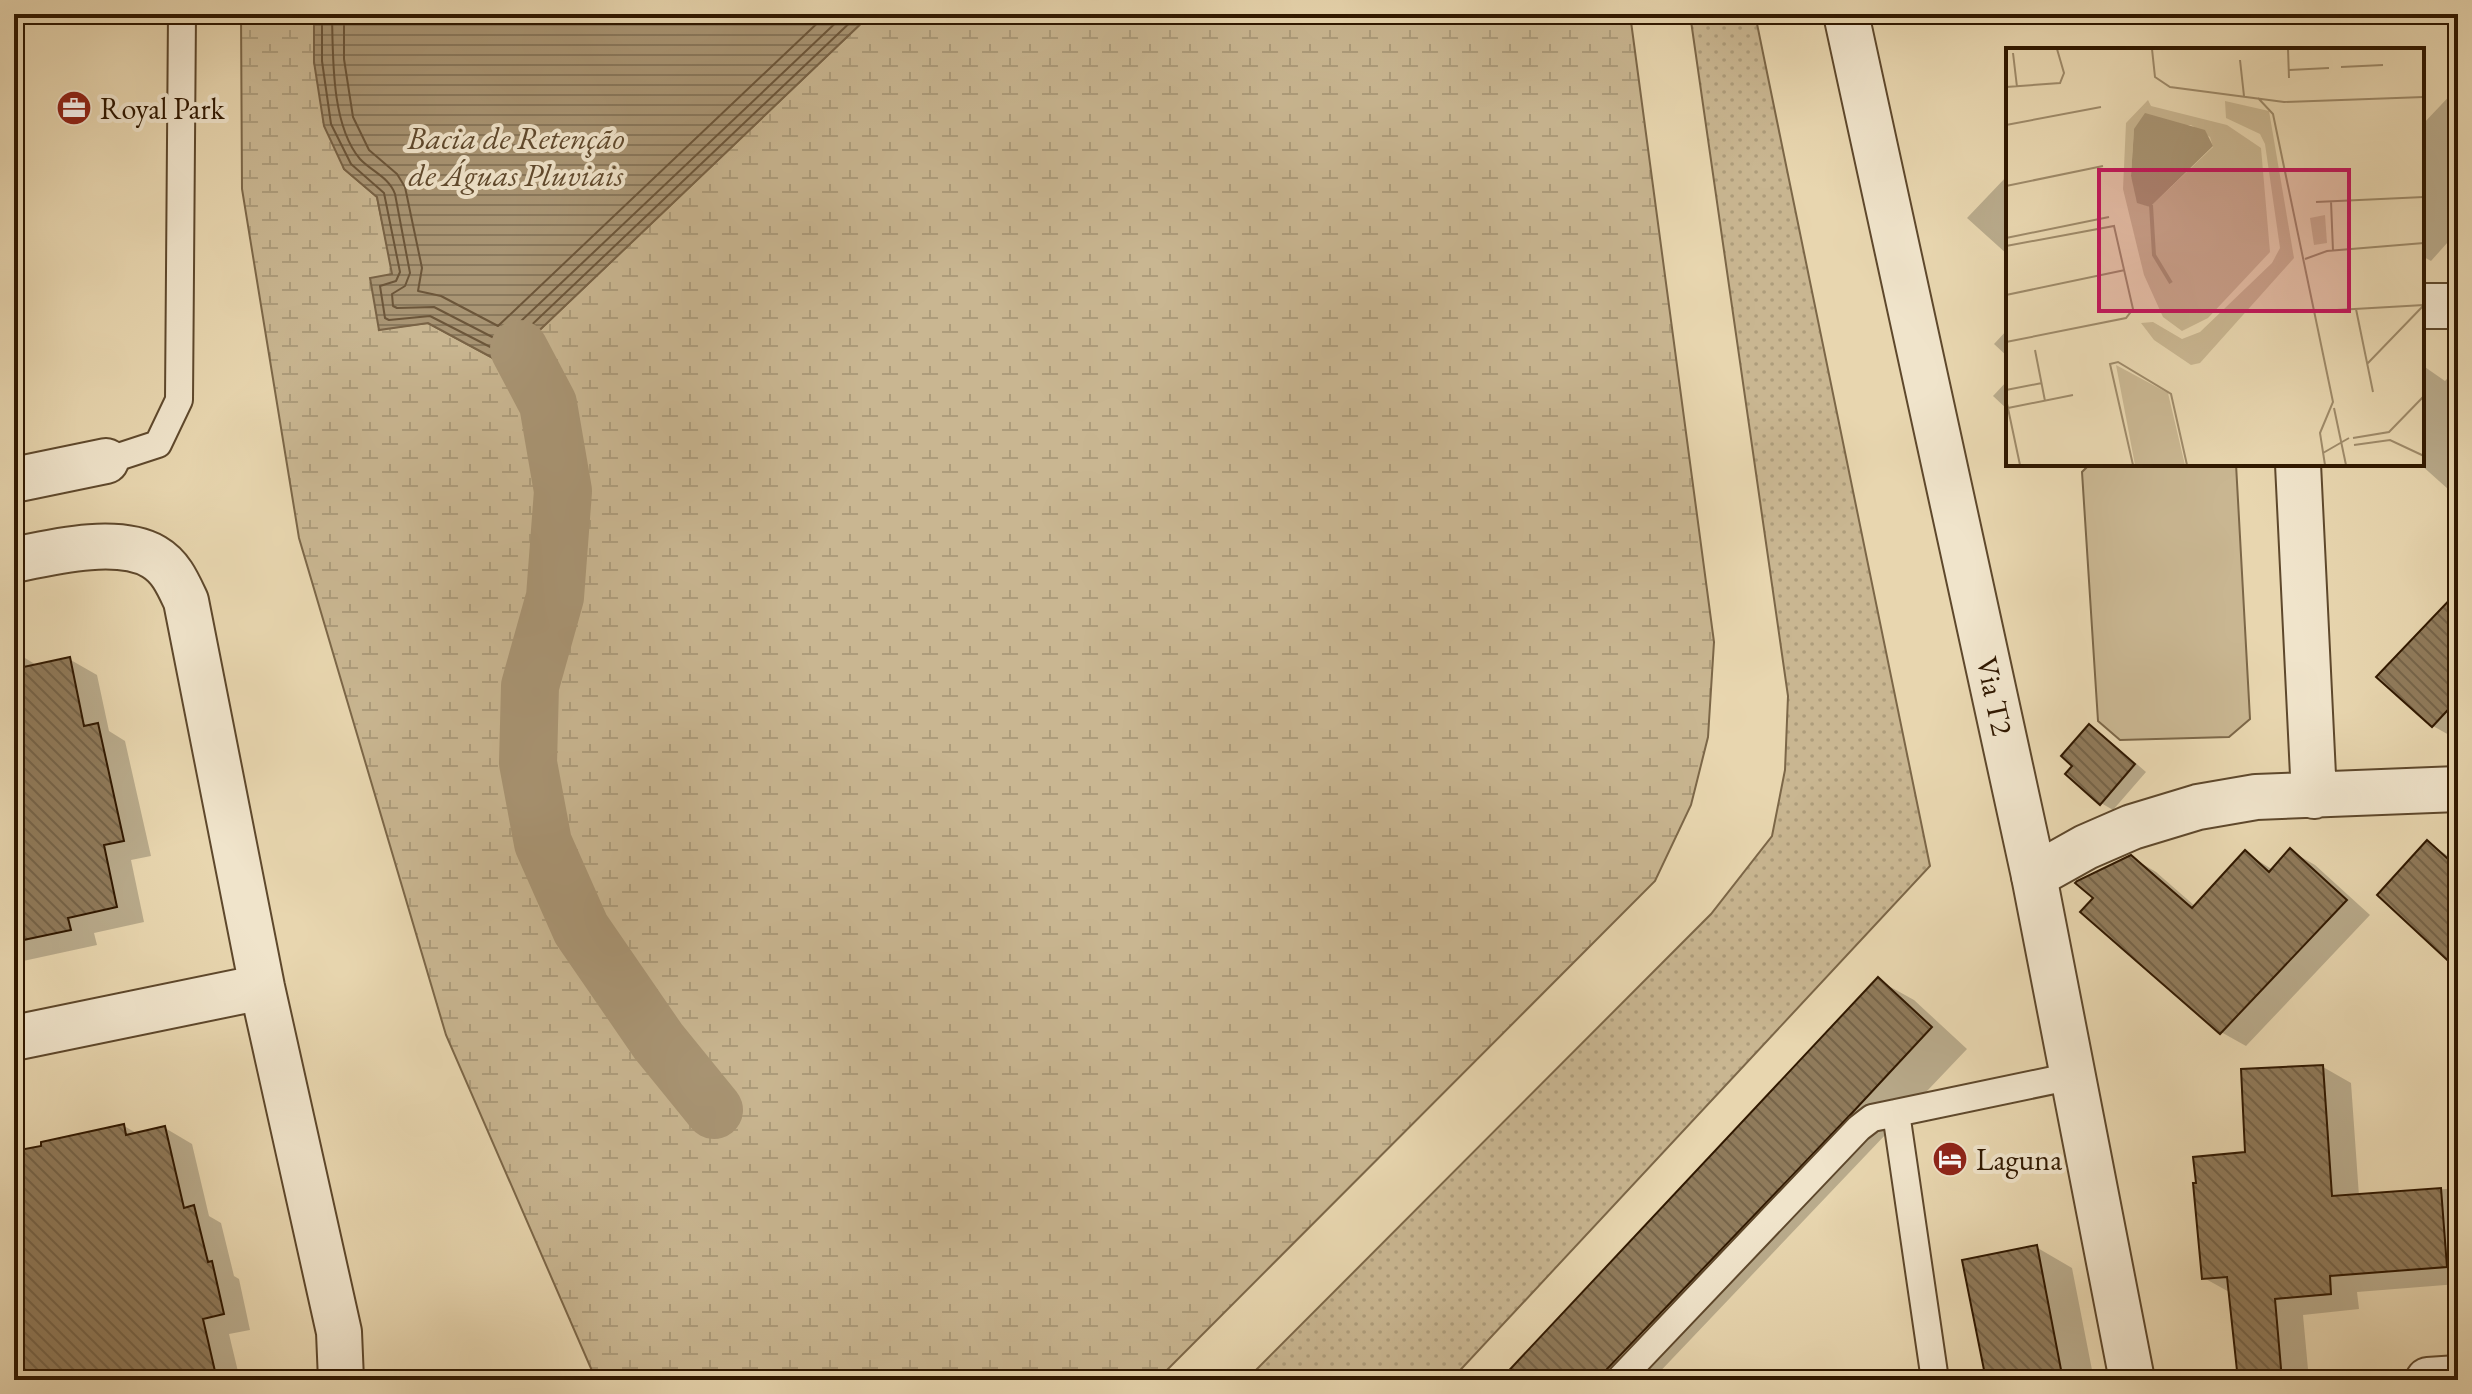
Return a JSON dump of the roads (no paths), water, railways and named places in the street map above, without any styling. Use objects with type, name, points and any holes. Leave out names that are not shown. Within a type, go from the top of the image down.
[{"type":"street","name":"Via T2","points":[[1846,14],[2034,876],[2132,1380]]},
{"type":"street","points":[[2424,306],[2458,306]]},
{"type":"street","points":[[14,480],[106,461]]},
{"type":"street","points":[[2298,466],[2314,796]]},
{"type":"street","points":[[14,560],[54,551],[118,547],[153,557],[175,577],[191,621],[262,987],[339,1332],[341,1380]]},
{"type":"street","points":[[2034,876],[2086,847],[2160,817],[2198,807],[2256,797],[2458,789]]},
{"type":"street","points":[[14,1038],[262,987]]},
{"type":"street","points":[[2428,1380],[2458,1378]]},
{"type":"lane","points":[[106,461],[158,444],[179,400],[182,14]]},
{"type":"lane","points":[[1619,1380],[1859,1128],[1872,1118],[2073,1076]]},
{"type":"lane","points":[[1896,1113],[1935,1380]]},
{"type":"water","name":"Bacia de Retenção de Águas Pluviais","points":[[314,14],[871,14],[504,364],[428,323],[379,330],[370,278],[392,274],[377,197],[344,169],[324,126],[314,62]]},
{"type":"waterway","points":[[519,349],[548,404],[563,491],[555,597],[530,686],[528,763],[543,843],[581,929],[658,1041],[714,1110]]},
{"type":"place","name":"Royal Park","points":[[74,108]]},
{"type":"place","name":"Laguna","points":[[1950,1159]]}]
